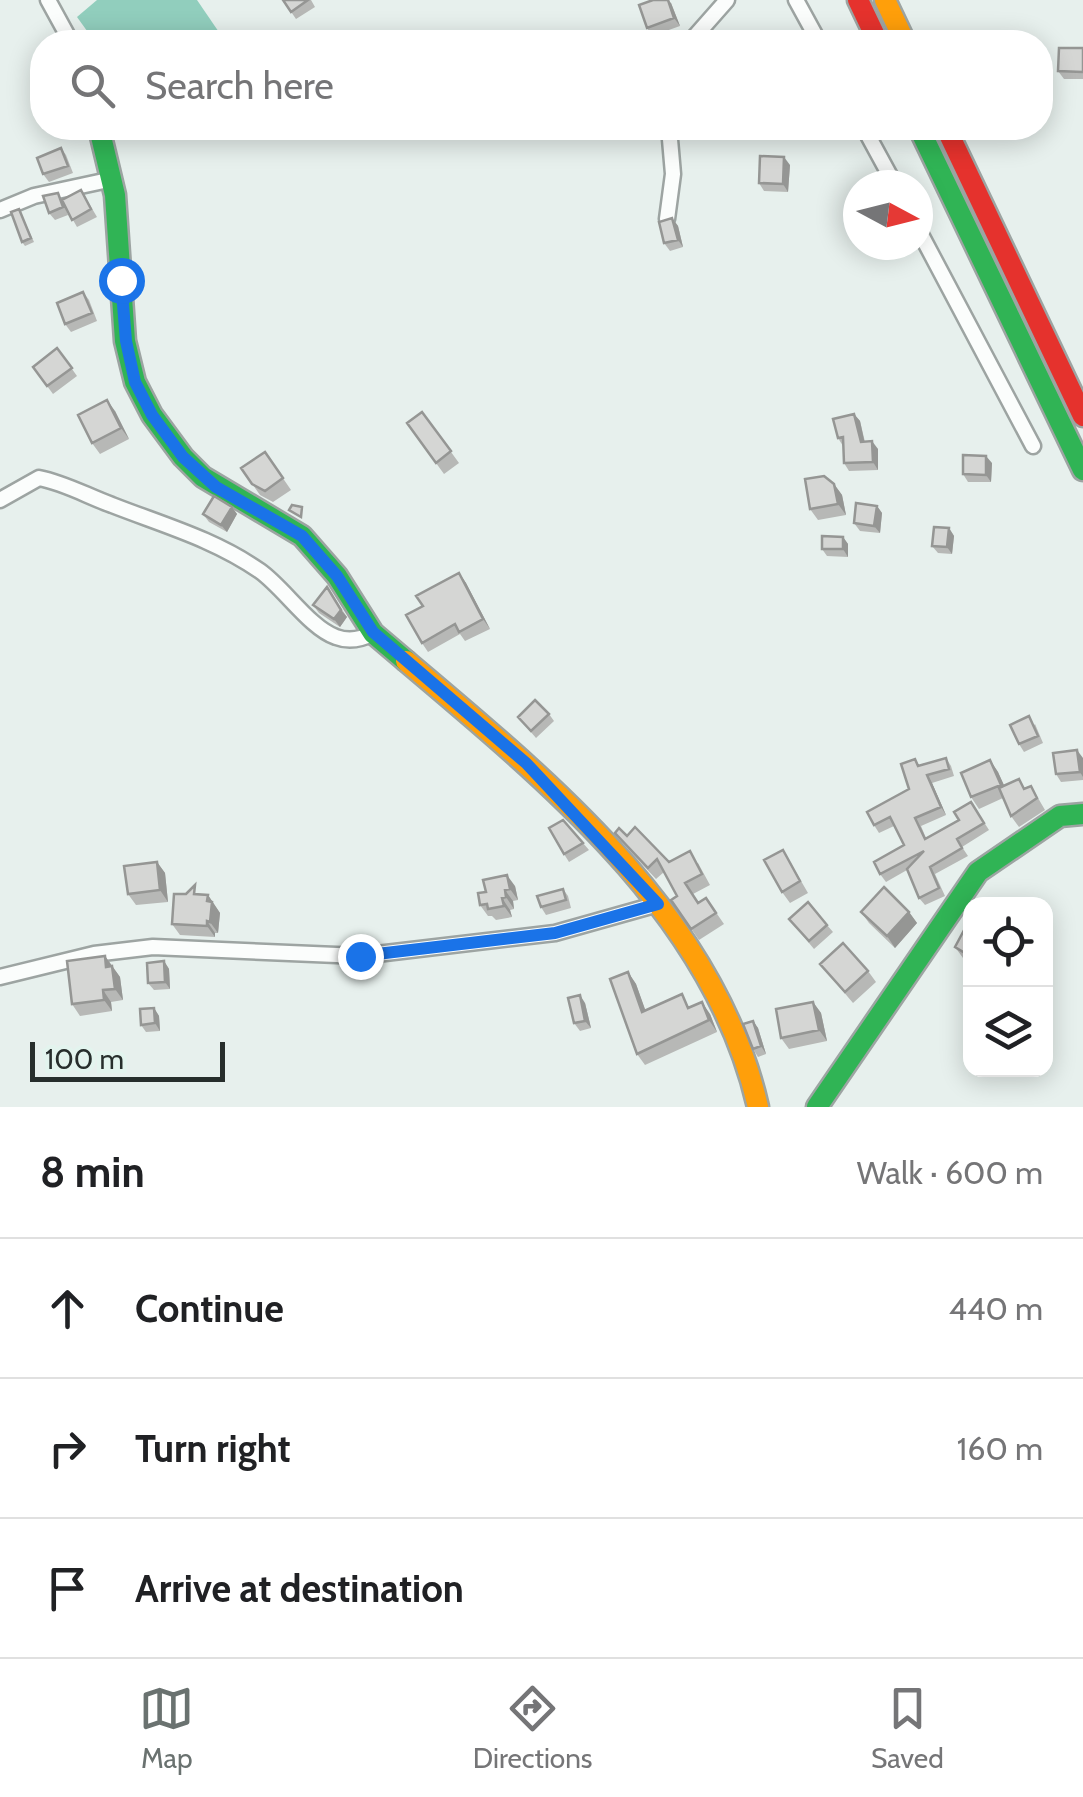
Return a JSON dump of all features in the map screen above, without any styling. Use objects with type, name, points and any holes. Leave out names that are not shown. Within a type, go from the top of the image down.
[{"type":"main road","points":[[858,0],[872,30]]},
{"type":"main road","points":[[885,0],[899,30]]},
{"type":"main road","points":[[102,140],[113,178],[126,341],[135,382],[152,415],[183,457],[204,477],[302,536],[337,576],[373,632],[526,763],[658,904],[716,988],[752,1076],[758,1107]]},
{"type":"main road","points":[[925,140],[1083,470]]},
{"type":"main road","points":[[952,140],[1083,416]]},
{"type":"main road","points":[[817,1107],[978,872],[1060,816],[1083,814]]},
{"type":"street","points":[[48,0],[64,30]]},
{"type":"street","points":[[701,30],[727,0]]},
{"type":"street","points":[[796,0],[812,30]]},
{"type":"street","points":[[667,219],[673,174],[671,140]]},
{"type":"street","points":[[871,140],[887,170]]},
{"type":"street","points":[[0,210],[34,196],[113,178]]},
{"type":"street","points":[[933,257],[1034,446]]},
{"type":"street","points":[[0,500],[39,478],[57,482],[117,508],[185,530],[241,559],[263,573],[330,635],[355,640],[373,632]]},
{"type":"street","points":[[0,977],[94,954],[153,947],[360,956],[555,933],[658,904]]},
{"type":"shaded area","points":[[97,0],[197,0],[217,30],[86,30],[77,17]]},
{"type":"building","points":[[283,0],[308,0],[291,12]]},
{"type":"building","points":[[668,0],[674,18],[647,28],[639,5]]},
{"type":"building","points":[[1059,48],[1083,48],[1083,72],[1058,71]]},
{"type":"building","points":[[61,148],[68,166],[43,174],[37,158]]},
{"type":"building","points":[[760,156],[784,157],[783,184],[759,183]]},
{"type":"building","points":[[81,190],[91,209],[72,220],[62,200]]},
{"type":"building","points":[[58,193],[63,207],[49,213],[43,196]]},
{"type":"building","points":[[19,209],[31,238],[22,242],[11,212]]},
{"type":"building","points":[[672,218],[678,240],[664,243],[659,222]]},
{"type":"building","points":[[83,292],[92,313],[65,324],[57,303]]},
{"type":"building","points":[[57,348],[72,368],[47,386],[33,367]]},
{"type":"building","points":[[107,400],[121,428],[92,443],[78,415]]},
{"type":"building","points":[[422,412],[451,451],[436,463],[407,423]]},
{"type":"building","points":[[854,414],[861,442],[872,441],[873,462],[844,463],[843,437],[838,438],[833,419]]},
{"type":"building","points":[[265,452],[283,478],[265,491],[252,484],[241,468]]},
{"type":"building","points":[[963,455],[986,456],[986,475],[963,474]]},
{"type":"building","points":[[824,476],[834,484],[838,504],[810,509],[805,479]]},
{"type":"building","points":[[214,496],[232,507],[221,525],[203,514]]},
{"type":"building","points":[[856,503],[877,506],[874,526],[854,523]]},
{"type":"building","points":[[292,505],[302,507],[301,517],[289,510]]},
{"type":"building","points":[[934,527],[949,528],[947,547],[932,546]]},
{"type":"building","points":[[822,536],[843,537],[843,549],[822,549]]},
{"type":"building","points":[[459,573],[483,619],[459,632],[455,624],[422,643],[406,615],[423,606],[416,596]]},
{"type":"building","points":[[327,587],[341,610],[334,619],[313,605]]},
{"type":"building","points":[[535,700],[549,714],[531,731],[518,717]]},
{"type":"building","points":[[1029,716],[1038,736],[1019,744],[1010,725]]},
{"type":"building","points":[[1077,750],[1080,772],[1056,774],[1053,753]]},
{"type":"building","points":[[946,758],[949,769],[927,775],[941,807],[915,818],[925,839],[959,820],[954,812],[971,802],[984,823],[957,839],[962,848],[930,867],[939,888],[919,898],[907,869],[924,851],[880,874],[874,862],[904,845],[890,817],[874,825],[867,812],[909,789],[901,764],[915,759],[918,766]]},
{"type":"building","points":[[990,760],[1001,785],[971,797],[961,773]]},
{"type":"building","points":[[1019,779],[1024,789],[1031,786],[1037,798],[1011,816],[999,788]]},
{"type":"building","points":[[563,820],[583,843],[564,854],[549,828]]},
{"type":"building","points":[[635,827],[669,862],[690,851],[702,874],[685,883],[698,903],[706,898],[716,913],[691,929],[671,900],[677,896],[657,859],[648,868],[615,833],[619,828],[627,836]]},
{"type":"building","points":[[783,850],[800,881],[782,892],[764,860]]},
{"type":"building","points":[[157,862],[160,890],[128,894],[124,866]]},
{"type":"building","points":[[507,875],[510,889],[505,890],[506,897],[502,898],[504,906],[488,909],[487,904],[480,905],[478,893],[486,892],[483,880]]},
{"type":"building","points":[[195,885],[194,894],[208,895],[207,901],[212,902],[210,922],[207,926],[172,924],[174,894],[186,894]]},
{"type":"building","points":[[884,887],[909,912],[887,936],[861,912]]},
{"type":"building","points":[[563,889],[566,900],[541,907],[537,896]]},
{"type":"building","points":[[808,902],[827,925],[809,941],[789,919]]},
{"type":"building","points":[[963,932],[963,952],[955,947]]},
{"type":"building","points":[[843,943],[868,971],[845,992],[820,964]]},
{"type":"building","points":[[105,956],[106,967],[112,966],[115,989],[103,990],[104,1000],[72,1004],[67,961]]},
{"type":"building","points":[[164,961],[165,982],[148,983],[147,963]]},
{"type":"building","points":[[628,972],[642,1012],[682,994],[688,1008],[702,1002],[709,1020],[637,1054],[610,979]]},
{"type":"building","points":[[580,995],[585,1021],[574,1023],[568,998]]},
{"type":"building","points":[[813,1002],[819,1030],[781,1038],[776,1009]]},
{"type":"building","points":[[154,1008],[155,1023],[141,1025],[140,1009]]},
{"type":"building","points":[[753,1021],[761,1046],[753,1049],[743,1024]]},
{"type":"traffic: fast","points":[[102,140],[115,195],[125,341],[135,382],[152,415],[203,477],[302,536],[337,576],[373,633],[406,661]]},
{"type":"traffic: fast","points":[[925,140],[1083,470]]},
{"type":"traffic: fast","points":[[817,1107],[978,872],[1060,816],[1083,814]]},
{"type":"traffic: slow","points":[[885,0],[899,30]]},
{"type":"traffic: slow","points":[[406,661],[569,805],[620,858],[665,914],[705,974],[736,1038],[758,1107]]},
{"type":"traffic: jam","points":[[858,0],[872,30]]},
{"type":"traffic: jam","points":[[952,140],[1083,416]]},
{"type":"route","points":[[121,280],[126,341],[135,382],[152,415],[183,457],[216,487],[302,536],[337,576],[373,632],[526,763],[658,904],[555,933],[360,956]]}]
